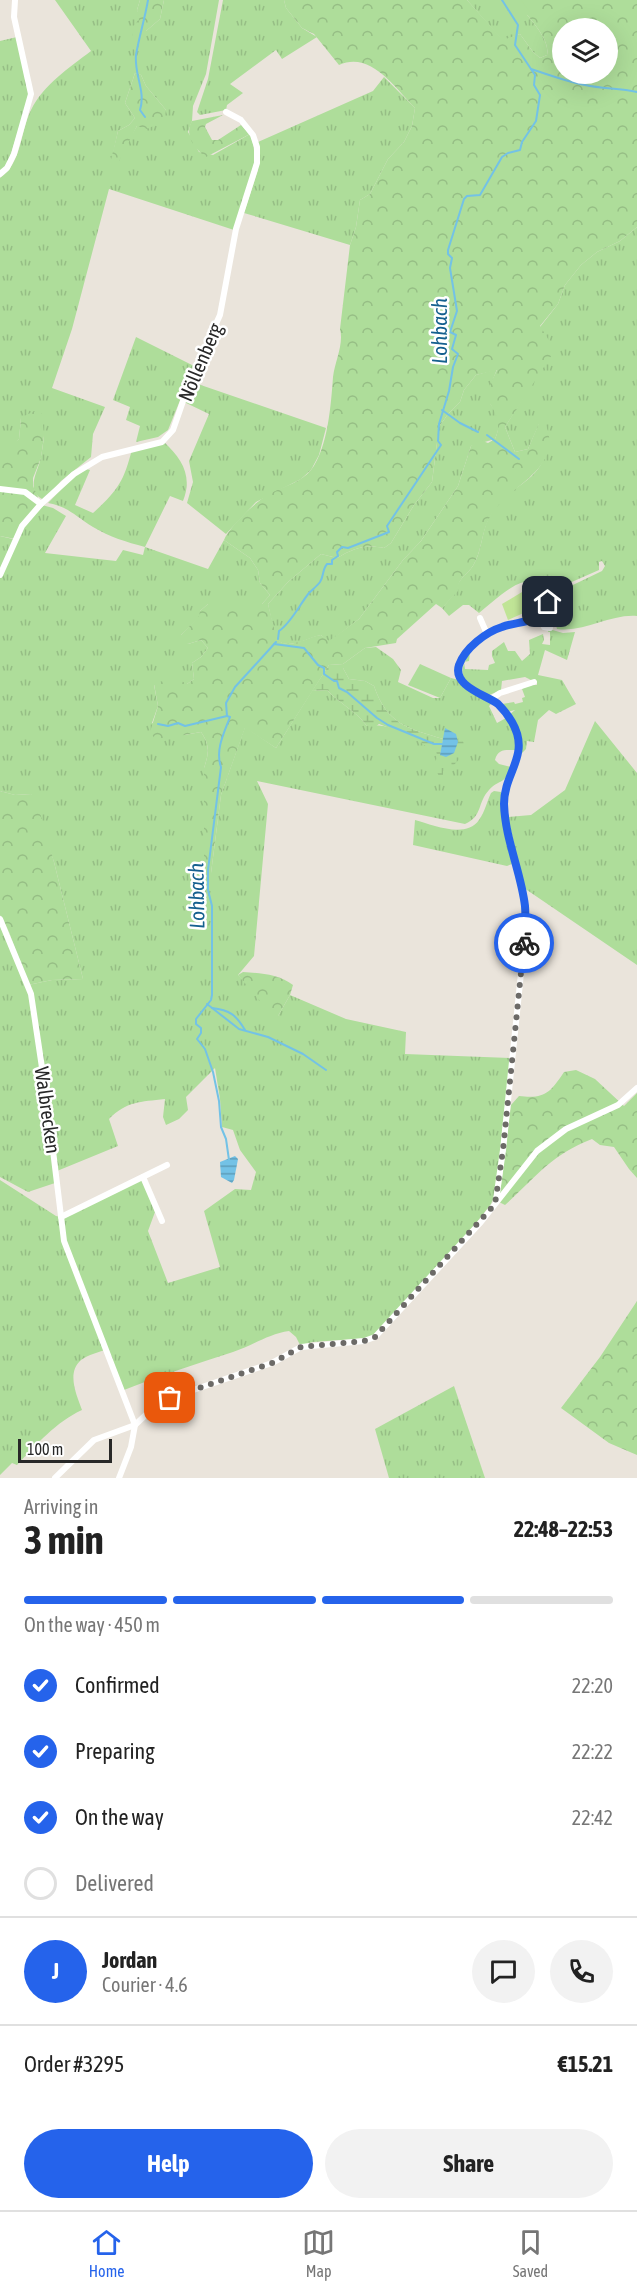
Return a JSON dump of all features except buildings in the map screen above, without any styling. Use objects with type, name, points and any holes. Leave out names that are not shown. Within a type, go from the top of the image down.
[{"type":"street","points":[[0,174],[7,168],[14,154],[31,94],[14,17],[15,0]]},
{"type":"street","name":"Nöllenberg","points":[[0,574],[22,526],[41,504],[74,474],[94,460],[162,442],[173,430],[190,381],[220,315],[236,229],[257,163],[256,147],[250,130],[237,116],[226,112]]},
{"type":"street","points":[[0,489],[25,492],[41,504]]},
{"type":"street","points":[[535,618],[548,602]]},
{"type":"street","points":[[480,618],[488,634]]},
{"type":"street","points":[[495,1204],[503,1150],[526,913],[507,830],[504,804],[507,782],[517,762],[519,740],[510,719],[499,705],[465,684],[458,672],[464,657],[488,634],[502,627],[535,618],[541,620],[544,627],[550,628]]},
{"type":"street","points":[[491,699],[500,693],[534,682]]},
{"type":"street","name":"Walbrecken","points":[[0,919],[31,994],[48,1101],[63,1234],[68,1253],[135,1425]]},
{"type":"street","points":[[55,1478],[97,1438],[135,1425],[165,1401],[272,1363],[301,1347],[364,1341],[375,1337],[495,1204],[531,1158],[547,1143],[572,1126],[618,1105],[637,1088]]},
{"type":"street","points":[[61,1216],[167,1165]]},
{"type":"street","points":[[143,1177],[162,1221]]},
{"type":"street","points":[[120,1478],[132,1447],[135,1425]]},
{"type":"green space","points":[[55,0],[140,0],[137,10],[146,31],[160,19],[164,0],[219,0],[206,74],[193,106],[192,121],[188,132],[199,152],[213,155],[250,134],[254,149],[254,164],[234,230],[109,189],[72,329],[52,388],[105,407],[93,434],[91,457],[61,481],[44,500],[35,492],[34,482],[44,436],[21,418],[19,439],[0,460],[0,178],[7,172],[17,156],[27,119],[36,101],[58,77],[91,51]],"holes":[[[135,73],[141,75],[146,86],[166,110],[137,126],[109,172],[118,131],[129,125],[135,118],[125,103]]]},
{"type":"green space","points":[[140,0],[164,0],[160,19],[146,31],[135,54],[132,28],[139,20],[137,10]]},
{"type":"green space","points":[[223,0],[284,0],[286,8],[302,28],[317,37],[282,59],[276,50],[230,84],[243,93],[227,105],[226,110],[200,115],[197,112],[208,79]]},
{"type":"green space","points":[[284,0],[467,0],[503,40],[520,34],[540,58],[547,55],[545,41],[515,0],[637,0],[637,227],[620,241],[597,252],[581,265],[565,285],[558,304],[540,326],[555,350],[505,427],[515,452],[528,449],[539,423],[545,423],[549,439],[548,452],[542,464],[501,502],[489,518],[477,558],[459,583],[458,591],[442,608],[436,604],[397,639],[396,643],[365,648],[343,664],[329,665],[276,748],[245,728],[221,795],[211,873],[204,876],[204,768],[208,753],[207,745],[201,732],[156,740],[150,732],[158,706],[154,684],[174,677],[187,684],[194,679],[192,663],[208,648],[201,640],[188,644],[181,642],[181,635],[208,604],[262,604],[270,595],[260,583],[258,570],[250,558],[224,540],[252,507],[265,496],[302,478],[317,461],[328,425],[333,377],[341,341],[340,329],[350,245],[356,227],[360,200],[370,194],[388,159],[404,142],[412,126],[415,108],[381,73],[361,63],[351,62],[339,65],[314,34],[302,28],[286,8]],"holes":[[[497,370],[485,395],[498,421],[495,439],[488,443],[480,440],[471,446],[458,486],[421,541],[403,560],[359,619],[329,641],[321,635],[288,644],[277,640],[268,604],[288,582],[321,554],[337,558],[360,548],[371,546],[384,548],[391,543],[414,505],[432,482],[439,427],[460,402],[464,390],[476,375]]]},
{"type":"green space","points":[[467,0],[515,0],[541,34],[547,48],[547,55],[540,58],[520,34],[503,41]]},
{"type":"green space","points":[[502,0],[521,0],[530,12],[517,23]]},
{"type":"green space","points":[[17,37],[30,94],[7,166],[0,172],[0,41]]},
{"type":"green space","points":[[135,73],[141,75],[146,86],[166,110],[164,122],[146,129],[137,126],[113,173],[108,172],[118,131],[129,125],[135,118],[125,103]]},
{"type":"green space","points":[[384,77],[415,108],[412,126],[404,142],[388,159],[370,194],[360,200],[356,227],[350,245],[244,213],[258,170],[258,142],[373,91]]},
{"type":"green space","points":[[223,115],[206,124],[205,127],[212,140],[218,140],[241,125],[250,134],[206,157],[198,150],[190,136],[192,121]]},
{"type":"green space","points":[[637,227],[637,616],[617,618],[567,630],[557,629],[552,610],[567,612],[571,607],[569,600],[555,603],[556,599],[552,595],[602,571],[605,566],[602,561],[599,562],[599,570],[549,592],[533,583],[522,583],[502,594],[479,613],[469,605],[463,605],[449,616],[442,608],[457,591],[461,580],[474,564],[488,518],[501,501],[528,479],[542,462],[548,432],[539,424],[528,449],[515,452],[505,427],[539,372],[540,327],[558,304],[565,285],[581,265],[597,252],[620,241]]},
{"type":"green space","points":[[136,337],[194,366],[168,430],[158,437],[136,442],[140,426],[126,420],[130,407],[113,400]]},
{"type":"green space","points":[[497,369],[491,385],[490,398],[490,404],[499,421],[495,439],[471,446],[458,486],[421,541],[403,560],[359,619],[329,642],[321,635],[293,644],[276,640],[268,604],[288,582],[321,554],[337,558],[360,548],[371,546],[384,548],[391,543],[414,505],[432,482],[439,427],[460,402],[464,390],[476,375]]},
{"type":"green space","points":[[192,382],[326,428],[319,455],[311,470],[301,479],[256,502],[226,534],[187,503],[193,482],[189,461],[209,414],[184,402]]},
{"type":"green space","points":[[34,411],[42,414],[44,436],[41,458],[33,478],[33,486],[38,497],[36,500],[41,504],[15,539],[0,536],[1,454],[19,439],[21,418]]},
{"type":"green space","points":[[164,442],[181,462],[186,476],[186,492],[183,501],[170,496],[145,547],[106,534],[67,509],[48,503],[82,468],[90,470],[75,505],[93,513],[118,485],[126,470],[132,449]]},
{"type":"green space","points":[[42,505],[53,508],[66,516],[45,553],[116,561],[123,550],[143,555],[145,547],[208,569],[224,540],[250,558],[258,570],[260,583],[270,595],[262,604],[208,604],[200,611],[200,616],[181,635],[188,644],[201,640],[208,648],[192,663],[194,679],[187,684],[154,685],[158,706],[152,723],[184,735],[201,732],[206,741],[208,753],[204,768],[211,873],[221,795],[245,727],[276,748],[312,691],[327,690],[367,726],[386,726],[396,729],[415,738],[440,755],[443,739],[400,723],[385,709],[374,686],[365,681],[349,679],[343,664],[365,648],[376,647],[393,659],[401,670],[398,682],[433,698],[440,698],[451,678],[459,680],[492,703],[489,706],[497,723],[506,718],[511,725],[516,750],[500,752],[495,760],[499,764],[511,767],[504,780],[485,795],[475,817],[465,824],[257,781],[268,804],[254,956],[238,975],[278,1016],[290,995],[346,1019],[406,1032],[405,1054],[512,1058],[496,1192],[491,1204],[470,1231],[374,1335],[368,1338],[300,1345],[289,1331],[124,1390],[108,1349],[94,1354],[81,1360],[74,1371],[74,1385],[82,1410],[55,1427],[17,1465],[12,1463],[0,1475],[0,1180],[61,1217],[143,1177],[155,1212],[148,1231],[168,1283],[220,1267],[204,1211],[235,1189],[251,1190],[256,1172],[240,1150],[233,1130],[222,1127],[215,1068],[186,1097],[188,1110],[179,1119],[166,1125],[163,1117],[165,1099],[134,1103],[116,1113],[109,1119],[118,1146],[57,1171],[55,1183],[28,1192],[0,1177],[0,915],[9,932],[28,985],[52,980],[83,979],[54,862],[31,794],[15,795],[0,791],[0,536],[17,540],[26,524]]},
{"type":"green space","points":[[527,589],[537,607],[508,620],[502,604]]},
{"type":"green space","points":[[549,629],[563,633],[575,632],[567,660],[545,650],[538,675],[562,680],[576,704],[556,714],[549,710],[538,720],[534,742],[527,741],[526,749],[520,755],[520,745],[509,715],[515,710],[507,712],[502,704],[523,702],[522,698],[525,697],[522,689],[528,685],[537,685],[537,683],[525,677],[502,681],[501,690],[487,696],[464,678],[464,664],[465,669],[488,670],[489,665],[495,663],[492,651],[504,642],[508,651],[515,651],[522,661],[530,654],[529,640],[543,634],[542,644],[550,645]]},
{"type":"green space","points":[[343,664],[349,679],[365,681],[374,686],[385,709],[400,723],[443,739],[440,756],[449,756],[454,753],[458,738],[464,742],[466,751],[450,771],[447,769],[443,771],[443,778],[440,779],[435,767],[437,754],[424,745],[379,724],[375,727],[367,726],[327,690],[312,691],[329,665]]},
{"type":"green space","points":[[420,664],[451,678],[440,698],[408,685]]},
{"type":"green space","points":[[595,721],[637,773],[637,965],[524,888],[508,817],[531,815],[565,790]]},
{"type":"green space","points":[[0,791],[15,795],[31,794],[36,799],[83,979],[52,980],[28,985],[9,932],[0,915]]},
{"type":"green space","points":[[494,791],[501,792],[501,815],[512,864],[507,866],[413,845],[415,820],[449,829],[466,829],[479,820]]},
{"type":"green space","points":[[243,972],[275,976],[293,985],[278,1016],[273,1016],[238,975]]},
{"type":"green space","points":[[576,1070],[595,1079],[624,1106],[637,1093],[637,1178],[614,1147],[600,1145],[592,1139],[555,1159],[505,1205],[499,1202],[511,1105],[519,1096],[546,1093],[564,1072]]},
{"type":"green space","points":[[637,1301],[637,1455],[609,1443],[561,1408],[600,1357]]},
{"type":"green space","points":[[454,1386],[485,1478],[389,1478],[375,1429]]},
{"type":"water","points":[[445,728],[456,734],[458,742],[454,753],[446,757],[440,755]]},
{"type":"water","points":[[235,1156],[238,1159],[232,1183],[221,1177],[220,1162]]},
{"type":"waterway","points":[[145,117],[140,110],[142,96],[136,55],[148,0]]},
{"type":"waterway","name":"Lohbach","points":[[278,639],[279,631],[320,582],[325,566],[332,564],[332,560],[338,556],[337,552],[342,547],[348,548],[389,532],[387,526],[441,445],[438,441],[439,424],[458,354],[452,349],[456,335],[450,332],[457,311],[450,268],[452,258],[448,250],[464,199],[467,196],[480,195],[502,157],[520,150],[522,142],[536,121],[540,95],[534,85],[535,75],[515,45],[518,25],[502,0]]},
{"type":"waterway","points":[[531,69],[579,84],[637,92]]},
{"type":"waterway","points":[[442,410],[478,432]]},
{"type":"waterway","points":[[487,435],[519,459]]},
{"type":"waterway","name":"Lohbach","points":[[229,1160],[226,1139],[221,1127],[213,1072],[205,1049],[197,1039],[201,1028],[196,1024],[196,1019],[211,1000],[212,995],[212,906],[208,890],[208,870],[221,767],[219,754],[230,717],[227,716],[226,703],[235,687],[276,642]]},
{"type":"waterway","points":[[274,644],[304,648],[318,665],[324,668],[324,674],[337,681],[339,688],[347,692],[377,718],[388,725],[434,744],[442,744]]},
{"type":"waterway","points":[[158,724],[168,726],[178,723],[185,726],[227,716]]},
{"type":"waterway","points":[[207,1004],[239,1029],[268,1037],[303,1054],[326,1070]]},
{"type":"waterway","points":[[212,1008],[232,1014],[245,1030]]},
{"type":"way so far","points":[[170,1398],[272,1363],[295,1349],[307,1345],[372,1339],[481,1222],[495,1204],[498,1192],[524,943]]},
{"type":"route","points":[[524,943],[525,904],[507,830],[504,804],[507,782],[517,762],[518,734],[499,705],[465,684],[458,670],[466,654],[488,634],[502,627],[535,618],[548,602]]}]
